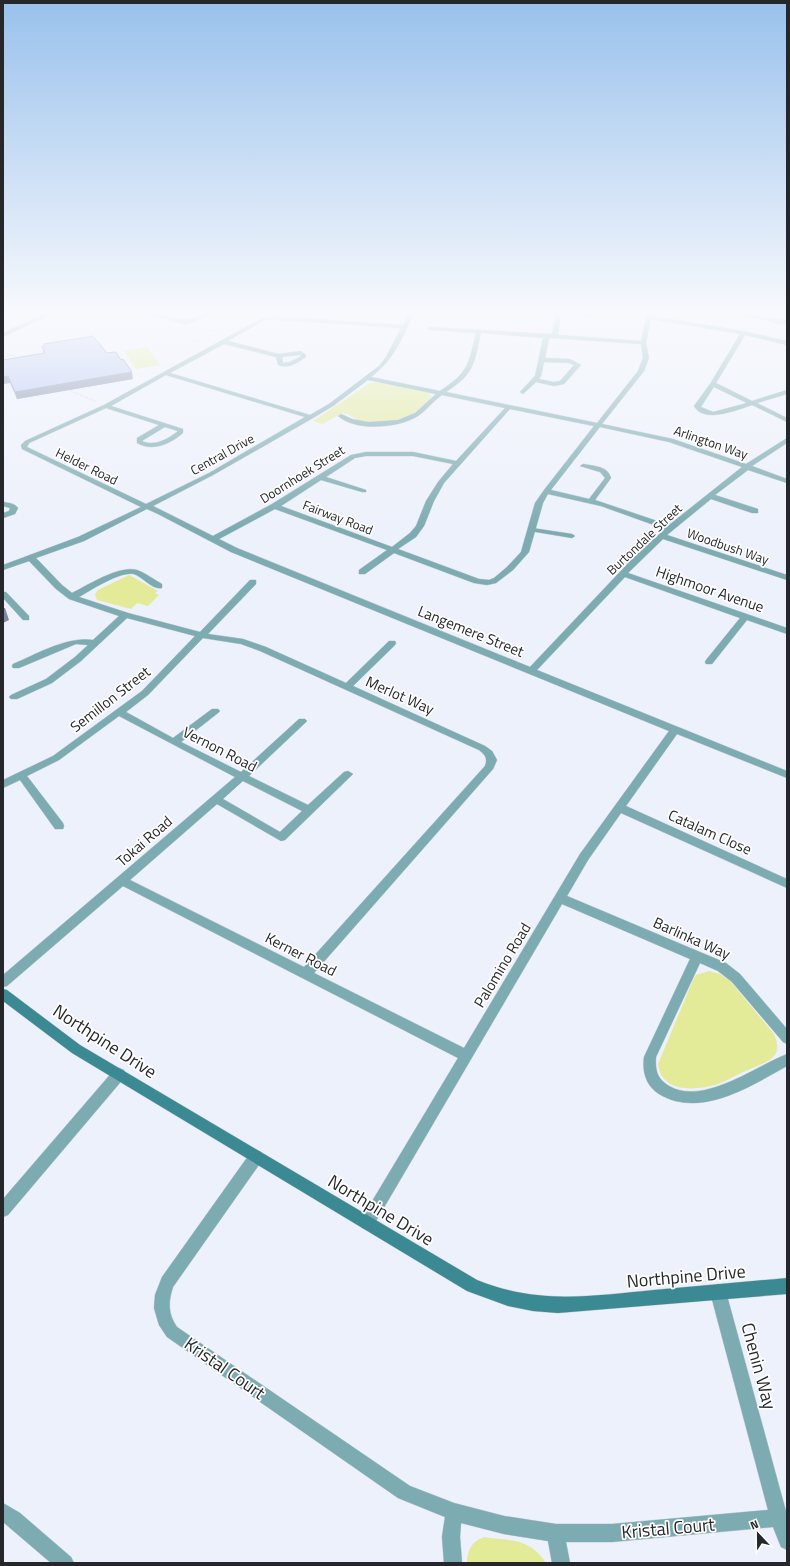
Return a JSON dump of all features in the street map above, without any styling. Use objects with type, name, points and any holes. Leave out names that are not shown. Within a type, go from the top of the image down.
[{"type":"street","points":[[106,406],[150,383]]},
{"type":"street","points":[[197,383],[311,417]]},
{"type":"street","name":"Central Drive","points":[[3,568],[81,539],[211,474],[331,405],[360,383]]},
{"type":"street","name":"Arlington Way","points":[[392,383],[679,442],[787,482]]},
{"type":"street","points":[[341,416],[362,423],[382,424],[395,422],[418,413],[453,383]]},
{"type":"street","points":[[523,392],[532,383]]},
{"type":"street","points":[[550,383],[561,383]]},
{"type":"street","points":[[532,530],[539,503],[546,491],[631,383]]},
{"type":"street","points":[[787,392],[752,403],[720,413],[712,414],[700,409],[697,406],[713,384],[752,403],[787,420]]},
{"type":"street","points":[[106,406],[166,424],[181,430],[181,432],[156,446],[145,445],[139,442],[142,437],[166,424]]},
{"type":"street","name":"Helder Road","points":[[106,406],[27,442],[23,446],[26,450],[90,479],[146,507]]},
{"type":"street","points":[[362,572],[416,531],[435,491],[457,463],[480,441],[509,407]]},
{"type":"street","name":"Burtondale Street","points":[[531,671],[670,528],[747,467],[787,440]]},
{"type":"street","name":"Doornhoek Street","points":[[213,539],[275,506],[349,458],[361,454],[417,454],[457,463]]},
{"type":"street","points":[[583,466],[603,470],[608,475],[608,478],[592,501]]},
{"type":"street","points":[[320,477],[364,491]]},
{"type":"street","points":[[546,491],[592,501],[670,528]]},
{"type":"street","points":[[710,496],[755,511]]},
{"type":"street","points":[[3,504],[12,505],[14,508],[12,512],[3,516]]},
{"type":"street","name":"Fairway Road","points":[[275,506],[477,581],[487,583],[497,579],[521,558],[525,552],[532,530]]},
{"type":"street","name":"Langemere Street","points":[[146,507],[161,512],[241,553],[787,776]]},
{"type":"street","name":"Woodbush Way","points":[[662,536],[787,578]]},
{"type":"street","name":"Merlot Way","points":[[31,558],[59,587],[72,597],[125,615],[201,635],[233,640],[263,649],[482,748],[489,753],[492,760],[490,767],[305,974]]},
{"type":"street","points":[[72,597],[128,571],[136,572],[159,586]]},
{"type":"street","name":"Highmoor Avenue","points":[[624,574],[787,631]]},
{"type":"street","name":"Semillon Street","points":[[3,784],[56,758],[119,712],[154,684],[253,582]]},
{"type":"street","points":[[14,697],[49,681],[78,659],[125,615]]},
{"type":"street","points":[[709,662],[746,616]]},
{"type":"street","points":[[16,666],[70,643],[83,641],[95,644]]},
{"type":"street","points":[[347,686],[392,643]]},
{"type":"street","points":[[174,742],[215,711]]},
{"type":"street","name":"Vernon Road","points":[[119,712],[174,742],[309,810]]},
{"type":"street","name":"Tokai Road","points":[[3,982],[242,777],[302,720]]},
{"type":"street","name":"Palomino Road","points":[[367,1223],[584,857],[676,730]]},
{"type":"street","points":[[216,799],[281,837],[348,774]]},
{"type":"street","points":[[22,776],[59,826]]},
{"type":"street","name":"Catalam Close","points":[[620,808],[787,884]]},
{"type":"street","name":"Kerner Road","points":[[121,880],[466,1056]]},
{"type":"street","name":"Barlinka Way","points":[[560,898],[722,967],[733,975],[787,1038]]},
{"type":"street","points":[[697,956],[650,1057],[649,1071],[656,1084],[663,1090],[679,1096],[703,1096],[730,1088],[787,1060]]},
{"type":"street","name":"Northpine Drive","points":[[3,994],[76,1049],[472,1286],[496,1296],[546,1306],[787,1286]]},
{"type":"street","points":[[3,1210],[119,1074]]},
{"type":"street","name":"Kristal Court","points":[[256,1157],[167,1282],[161,1299],[161,1308],[162,1317],[172,1332],[404,1492],[454,1512],[504,1525],[556,1533],[612,1533],[779,1518]]},
{"type":"street","name":"Chenin Way","points":[[718,1292],[779,1518],[787,1541]]},
{"type":"street","points":[[3,1512],[14,1519],[64,1563]]},
{"type":"street","points":[[453,1563],[451,1537],[454,1512]]},
{"type":"street","points":[[556,1533],[561,1563]]},
{"type":"lane","points":[[532,530],[572,536]]},
{"type":"lane","points":[[3,594],[26,618]]},
{"type":"path","points":[[69,390],[106,406]]},
{"type":"green space","points":[[370,383],[381,383],[425,392],[430,394],[431,397],[415,412],[396,420],[373,422],[358,419],[343,413],[322,424],[313,421]]},
{"type":"green space","points":[[129,575],[158,591],[155,593],[159,595],[148,606],[137,603],[131,609],[97,600],[95,594],[98,590]]},
{"type":"green space","points":[[709,971],[720,974],[730,981],[774,1034],[777,1042],[777,1050],[775,1055],[766,1062],[718,1084],[700,1088],[681,1088],[666,1080],[661,1073],[658,1064],[693,980],[696,975]]},
{"type":"green space","points":[[484,1537],[519,1542],[533,1549],[546,1563],[467,1563],[469,1550],[476,1541]]},
{"type":"building","points":[[11,383],[67,383],[15,392]]}]
